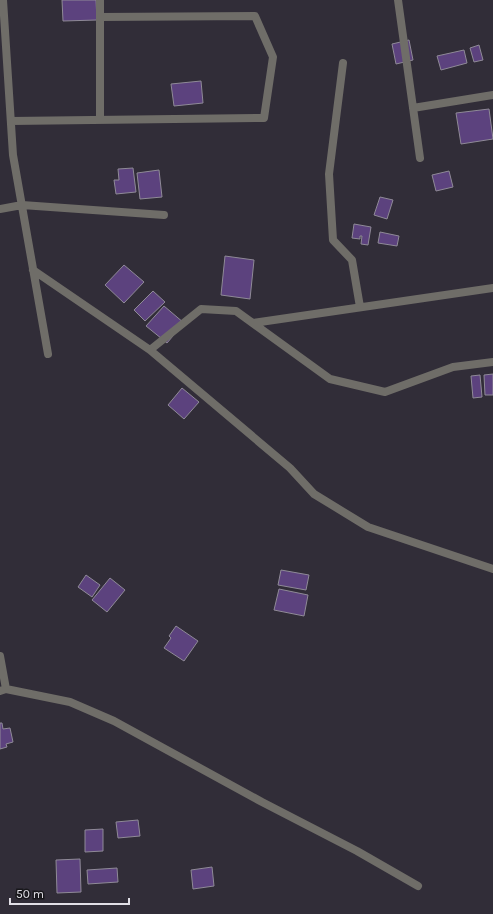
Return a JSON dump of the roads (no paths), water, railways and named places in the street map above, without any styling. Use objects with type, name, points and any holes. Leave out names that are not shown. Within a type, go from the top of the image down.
[{"type":"street","points":[[3,0],[13,156],[48,354]]},
{"type":"street","points":[[100,0],[100,120]]},
{"type":"street","points":[[398,0],[420,158]]},
{"type":"street","points":[[11,121],[264,118],[273,57],[255,16],[100,17]]},
{"type":"street","points":[[343,63],[329,174],[333,240],[352,260],[360,307]]},
{"type":"street","points":[[413,108],[493,95]]},
{"type":"street","points":[[0,209],[22,205],[164,215]]},
{"type":"street","points":[[33,270],[150,350],[290,468],[314,494],[368,527],[493,569]]},
{"type":"street","points":[[253,323],[493,288]]},
{"type":"street","points":[[150,350],[201,309],[236,311],[330,379],[385,392],[452,367],[493,362]]},
{"type":"street","points":[[0,656],[3,690],[70,702],[114,720],[262,802],[357,851],[418,886]]}]
